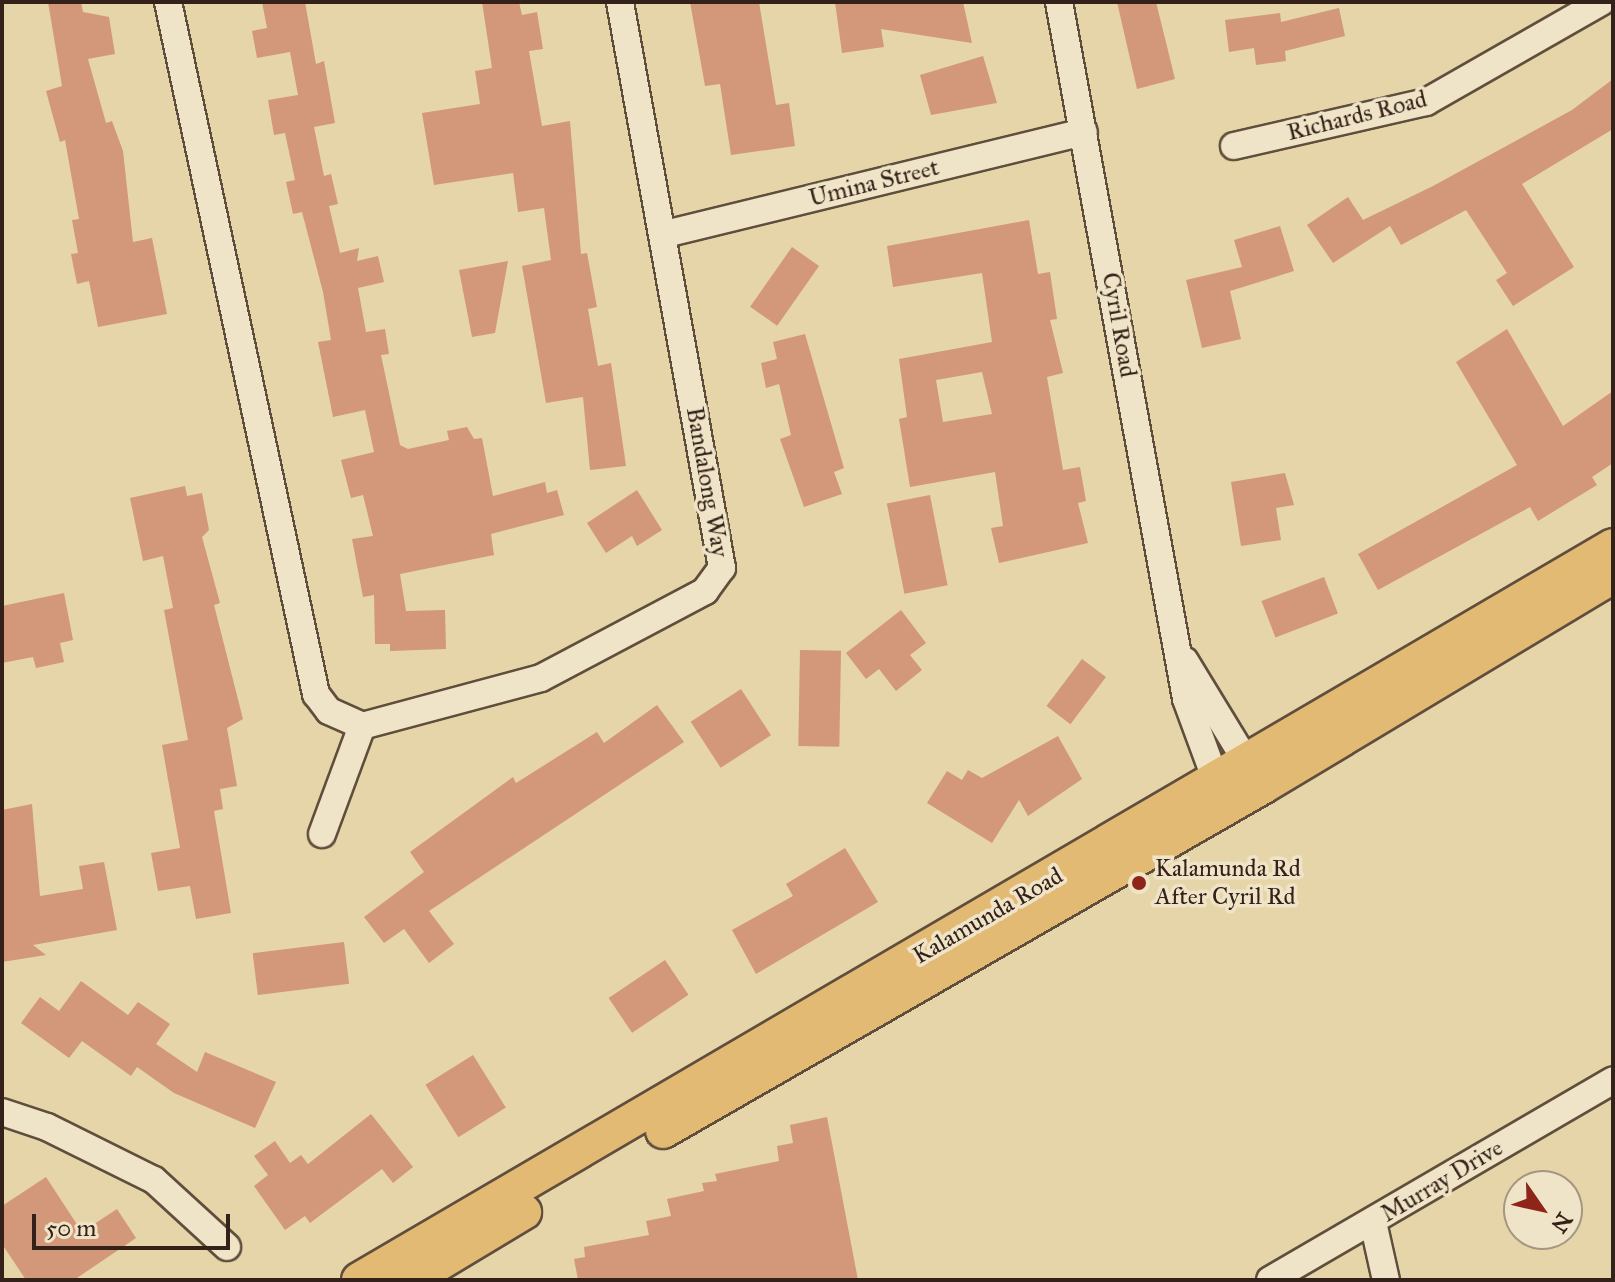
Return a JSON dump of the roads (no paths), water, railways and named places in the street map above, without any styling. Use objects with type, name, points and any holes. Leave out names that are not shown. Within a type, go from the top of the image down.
[{"type":"main road","name":"Kalamunda Road","points":[[411,1280],[1254,775],[1613,546]]},
{"type":"main road","name":"Kalamunda Road","points":[[1254,775],[1613,576]]},
{"type":"main road","name":"Kalamunda Road","points":[[359,1280],[1221,795]]},
{"type":"street","points":[[168,2],[316,694],[329,711],[362,726],[322,834]]},
{"type":"street","name":"Bandalong Way","points":[[362,726],[541,678],[717,582],[722,552],[620,2]]},
{"type":"street","name":"Cyril Road","points":[[1059,2],[1186,699],[1221,795]]},
{"type":"street","name":"Richards Road","points":[[1234,146],[1426,102],[1601,2]]},
{"type":"street","name":"Umina Street","points":[[665,234],[1084,132]]},
{"type":"street","name":"Cyril Road","points":[[1177,647],[1254,775]]},
{"type":"street","name":"Murray Drive","points":[[1270,1280],[1613,1080]]},
{"type":"street","points":[[2,1112],[154,1180],[227,1247]]},
{"type":"street","points":[[1373,1222],[1386,1280]]},
{"type":"place","name":"Kalamunda Rd After Cyril Rd","points":[[1139,883]]}]
